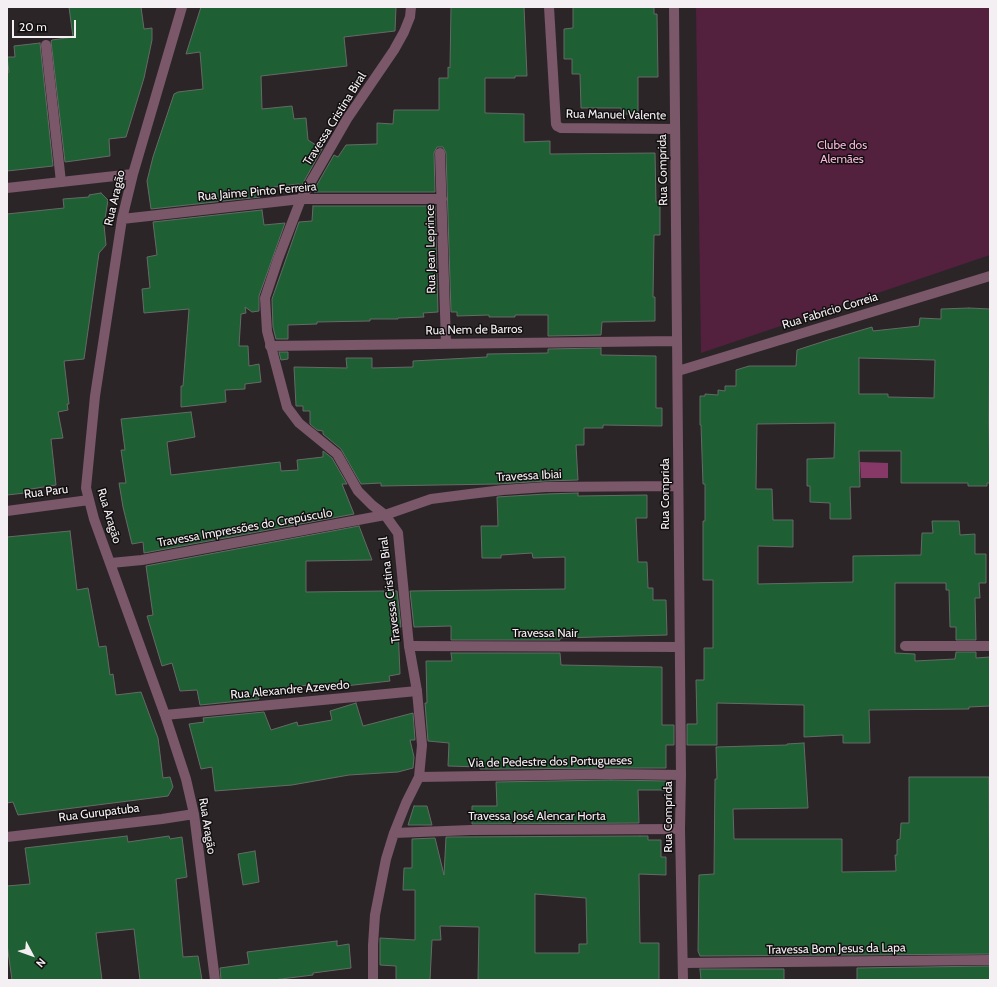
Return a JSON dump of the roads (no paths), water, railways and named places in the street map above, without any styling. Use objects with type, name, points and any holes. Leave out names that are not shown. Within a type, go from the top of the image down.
[{"type":"street","name":"Rua Aragão","points":[[182,7],[133,174],[122,219],[95,396],[86,488],[94,519],[165,715],[186,779],[194,814],[216,980]]},
{"type":"street","name":"Travessa Cristina Biral","points":[[373,980],[375,915],[386,859],[394,833],[406,803],[419,777],[422,745],[398,533],[385,515],[358,491],[337,454],[299,423],[287,407],[270,346],[267,331],[265,298],[301,199],[347,119],[394,50],[410,17],[411,7]]},
{"type":"street","name":"Rua Manuel Valente","points":[[549,7],[557,126],[561,128],[675,129]]},
{"type":"street","name":"Rua Comprida","points":[[674,7],[678,341],[679,647],[682,775],[680,829],[684,980]]},
{"type":"street","points":[[46,44],[61,182]]},
{"type":"street","name":"Rua Jean Leprince","points":[[440,153],[446,344]]},
{"type":"street","points":[[7,188],[133,174]]},
{"type":"street","name":"Rua Jaime Pinto Ferreira","points":[[122,219],[301,199],[442,198]]},
{"type":"street","name":"Rua Fabricio Correia","points":[[678,371],[990,276]]},
{"type":"street","name":"Rua Nem de Barros","points":[[270,346],[678,341]]},
{"type":"street","name":"Travessa Ibiai","points":[[385,515],[430,499],[503,490],[546,487],[678,486]]},
{"type":"street","name":"Rua Paru","points":[[7,511],[89,500]]},
{"type":"street","name":"Travessa Impressões do Crepúsculo","points":[[110,563],[142,560],[385,515]]},
{"type":"street","name":"Travessa Nair","points":[[410,646],[679,647]]},
{"type":"street","points":[[905,646],[990,646]]},
{"type":"street","name":"Rua Alexandre Azevedo","points":[[165,715],[417,691]]},
{"type":"street","name":"Via de Pedestre dos Portugueses","points":[[419,777],[611,774],[682,775]]},
{"type":"street","name":"Rua Gurupatuba","points":[[7,837],[194,814]]},
{"type":"street","name":"Travessa José Alencar Horta","points":[[394,833],[471,830],[680,829]]},
{"type":"street","name":"Travessa Bom Jesus da Lapa","points":[[683,963],[990,960]]},
{"type":"park label","name":"Clube dos Alemães","points":[[842,152]]}]
